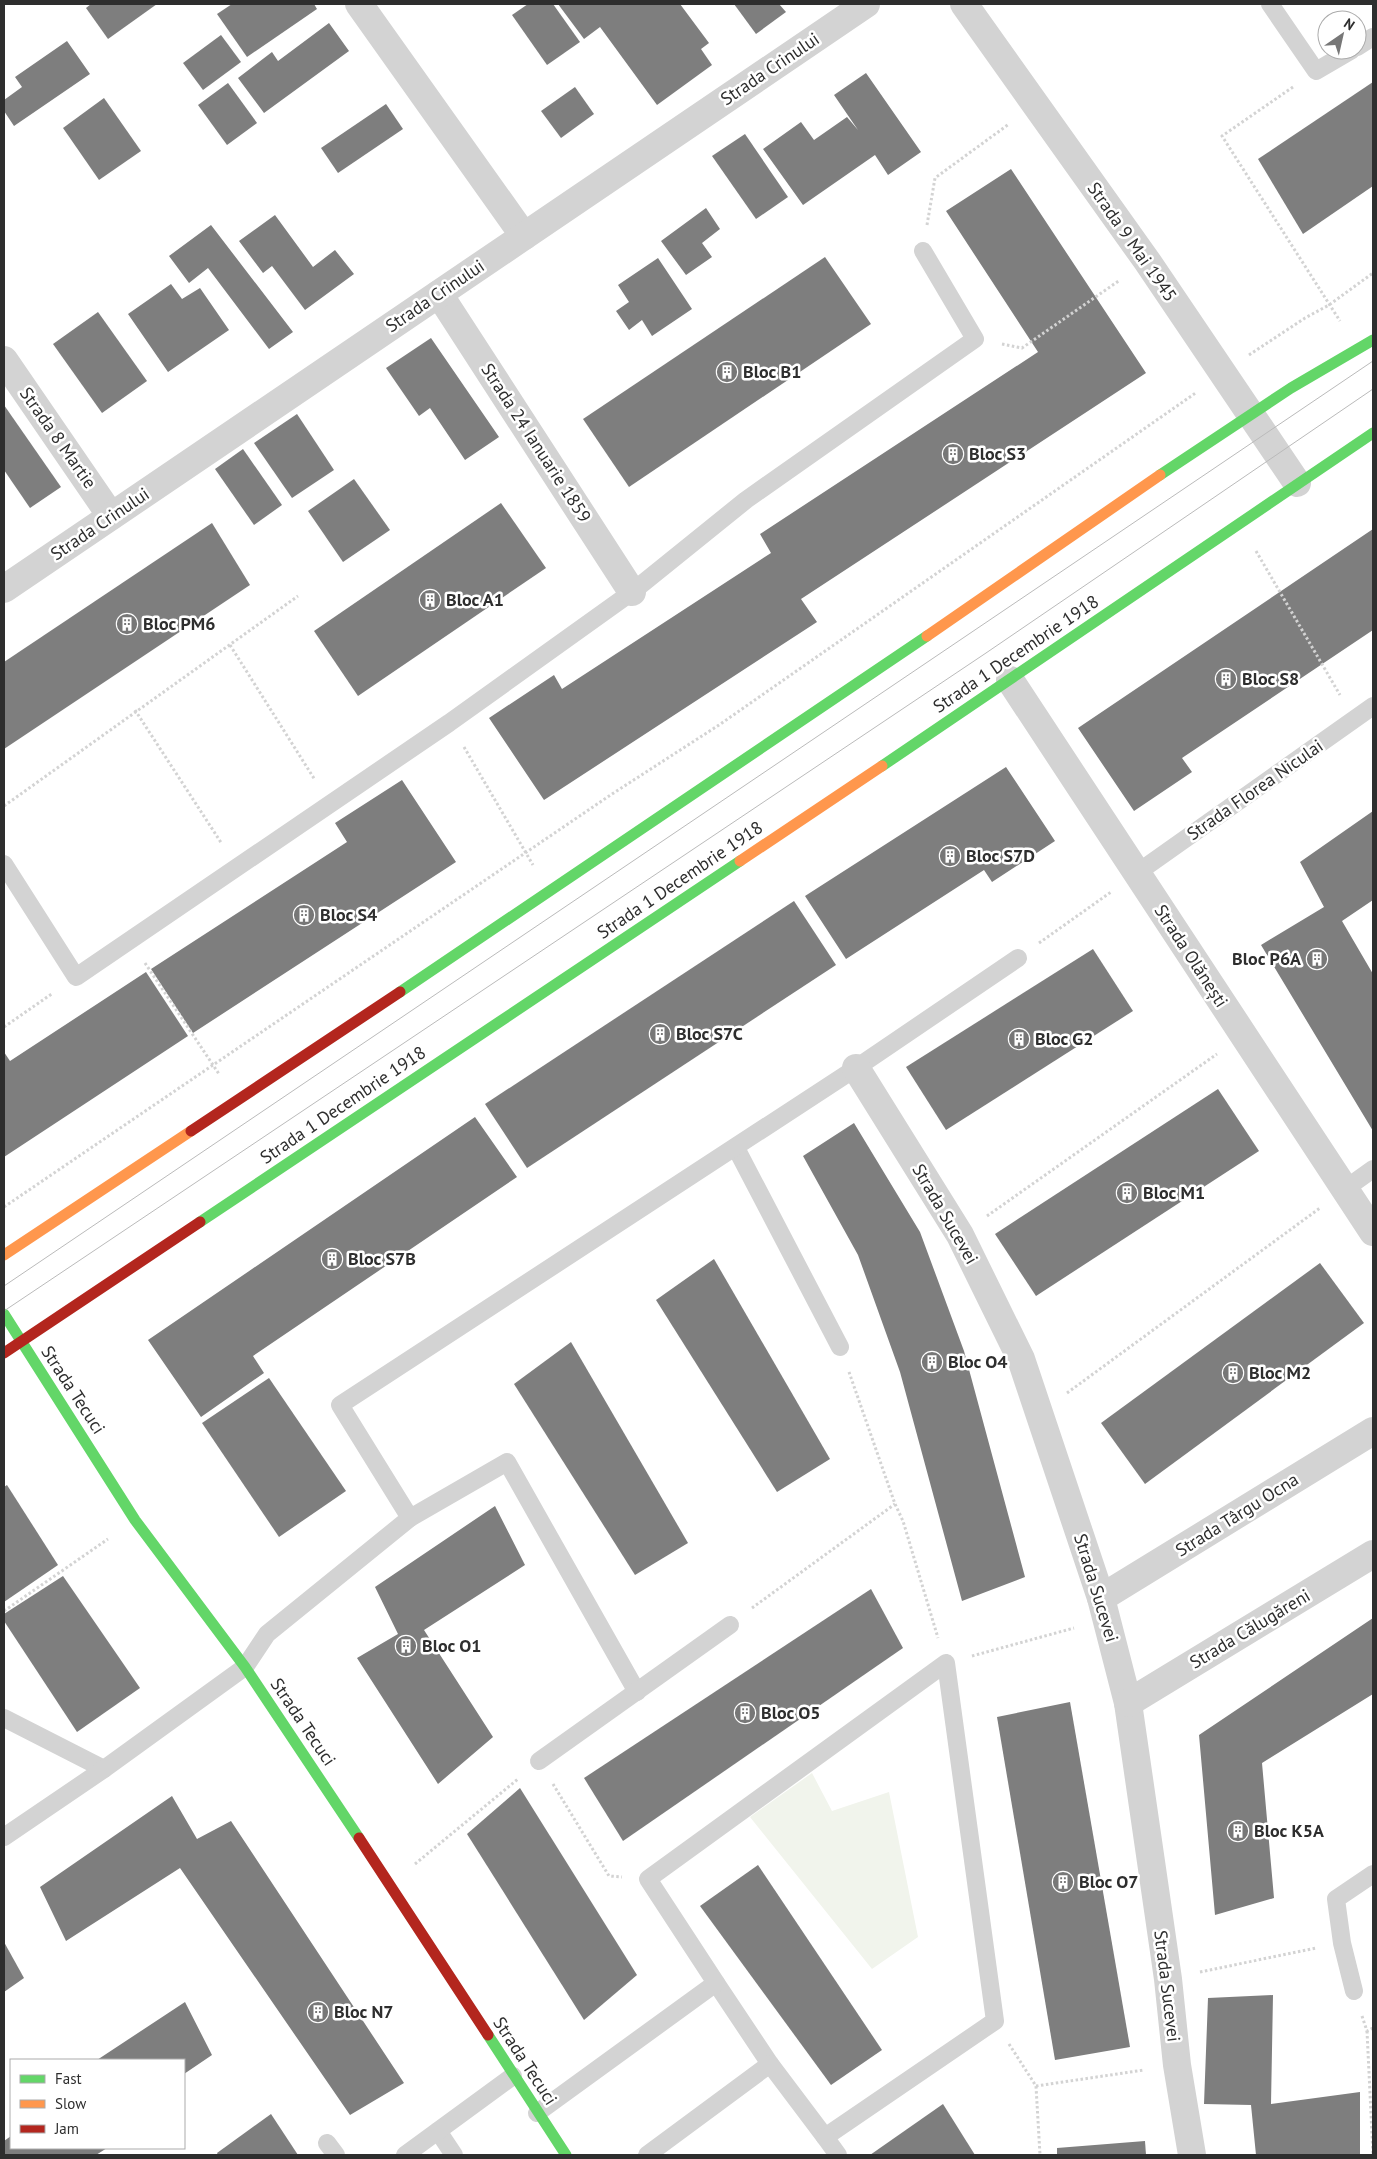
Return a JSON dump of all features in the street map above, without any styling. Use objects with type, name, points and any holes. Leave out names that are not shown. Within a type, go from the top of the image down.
[{"type":"main road","points":[[4,1255],[236,1102],[862,682],[1192,452],[1250,414],[1373,340]]},
{"type":"main road","name":"Strada 1 Decembrie 1918","points":[[4,1353],[1010,680],[1297,483],[1373,434]]},
{"type":"main road","name":"Strada Tecuci","points":[[4,1314],[135,1520],[245,1667],[566,2155]]},
{"type":"street","points":[[360,4],[524,236]]},
{"type":"street","name":"Strada Crinului","points":[[4,589],[866,4]]},
{"type":"street","name":"Strada 9 Mai 1945","points":[[964,4],[1147,261],[1297,483]]},
{"type":"street","name":"Strada 24 Ianuarie 1859","points":[[439,294],[632,592]]},
{"type":"street","name":"Strada 8 Martie","points":[[4,360],[111,516]]},
{"type":"street","name":"Strada Olănești","points":[[1010,680],[1373,1232]]},
{"type":"street","name":"Strada Sucevei","points":[[856,1068],[960,1235],[1021,1359],[1104,1609],[1128,1703],[1168,1979],[1177,2065],[1192,2155]]},
{"type":"street","name":"Strada Târgu Ocna","points":[[1104,1609],[1373,1431]]},
{"type":"street","name":"Strada Călugăreni","points":[[1128,1703],[1373,1554]]},
{"type":"lane","points":[[1270,4],[1316,71],[1335,60]]},
{"type":"lane","points":[[4,864],[76,977],[130,942],[449,723],[632,592],[746,500],[975,339],[923,251]]},
{"type":"lane","name":"Strada Florea Niculai","points":[[1137,873],[1373,706]]},
{"type":"lane","points":[[410,1518],[340,1405],[736,1148],[1018,958]]},
{"type":"lane","points":[[736,1148],[840,1348]]},
{"type":"lane","points":[[1345,1189],[1373,1169]]},
{"type":"lane","points":[[4,1837],[245,1667],[267,1634],[410,1518],[507,1462],[637,1692]]},
{"type":"lane","points":[[539,1761],[730,1625]]},
{"type":"lane","points":[[824,2137],[995,2021],[946,1664],[648,1879],[770,2064],[824,2137],[838,2155]]},
{"type":"lane","points":[[4,1718],[104,1768]]},
{"type":"lane","points":[[1354,1991],[1342,1943],[1336,1899],[1373,1874]]},
{"type":"lane","points":[[537,2113],[716,1983]]},
{"type":"lane","points":[[647,2155],[770,2064]]},
{"type":"lane","points":[[405,2155],[513,2076]]},
{"type":"lane","points":[[438,2131],[454,2155]]},
{"type":"path","points":[[1316,71],[1222,136],[1358,350]]},
{"type":"path","points":[[923,251],[935,178],[1035,104]]},
{"type":"path","points":[[975,339],[1022,348],[1147,261]]},
{"type":"path","points":[[4,1206],[526,852],[719,725],[1222,374],[1298,322],[1329,305],[1373,273]]},
{"type":"path","points":[[1239,524],[1354,719]]},
{"type":"path","points":[[4,806],[135,710],[298,596]]},
{"type":"path","points":[[230,645],[330,805]]},
{"type":"path","points":[[135,710],[238,868]]},
{"type":"path","points":[[449,723],[549,892]]},
{"type":"path","points":[[1018,958],[1137,873]]},
{"type":"path","points":[[130,942],[213,1064],[236,1102]]},
{"type":"path","points":[[4,1027],[76,977]]},
{"type":"path","points":[[960,1235],[1243,1036]]},
{"type":"path","points":[[1040,1413],[1345,1189]]},
{"type":"path","points":[[840,1348],[895,1504],[903,1521],[946,1664],[1104,1609]]},
{"type":"path","points":[[730,1625],[895,1504]]},
{"type":"path","points":[[4,1610],[135,1520]]},
{"type":"path","points":[[390,1885],[539,1761],[609,1876],[648,1879]]},
{"type":"path","points":[[1168,1979],[1342,1943]]},
{"type":"path","points":[[995,2021],[1036,2086],[1040,2155]]},
{"type":"path","points":[[1367,2031],[1372,2155]]},
{"type":"path","points":[[1036,2086],[1177,2065]]},
{"type":"shaded area","points":[[812,1773],[832,1811],[889,1792],[918,1937],[872,1969],[750,1817]]},
{"type":"building","points":[[91,4],[157,4],[108,39],[86,8]]},
{"type":"building","points":[[232,4],[314,4],[317,9],[247,57],[217,14]]},
{"type":"building","points":[[528,4],[553,4],[580,42],[547,65],[512,15]]},
{"type":"building","points":[[558,4],[680,4],[709,43],[701,49],[712,65],[657,105],[600,27],[584,39]]},
{"type":"building","points":[[734,4],[779,4],[786,12],[756,34]]},
{"type":"building","points":[[329,23],[349,51],[264,113],[238,78],[272,52],[278,61]]},
{"type":"building","points":[[221,35],[241,62],[203,90],[183,63]]},
{"type":"building","points":[[67,41],[90,74],[14,126],[4,111],[4,100],[22,87],[15,77]]},
{"type":"building","points":[[866,73],[921,152],[888,175],[875,155],[803,205],[763,149],[801,122],[814,140],[847,117],[858,130],[834,95]]},
{"type":"building","points":[[1373,82],[1373,186],[1303,234],[1258,159]]},
{"type":"building","points":[[228,83],[257,123],[227,145],[198,105]]},
{"type":"building","points":[[575,87],[594,114],[561,138],[541,111]]},
{"type":"building","points":[[104,98],[141,151],[99,180],[63,128]]},
{"type":"building","points":[[386,104],[403,129],[338,173],[321,148]]},
{"type":"building","points":[[745,134],[788,197],[756,219],[712,156]]},
{"type":"building","name":"Bloc S3","points":[[1011,169],[1146,373],[801,599],[817,622],[544,800],[489,718],[554,675],[562,689],[771,553],[760,534],[1038,352],[946,211]]},
{"type":"building","points":[[706,208],[720,229],[702,243],[712,257],[686,275],[661,241]]},
{"type":"building","points":[[275,215],[313,267],[335,250],[354,274],[305,310],[272,266],[263,273],[239,241]]},
{"type":"building","points":[[211,225],[293,332],[269,349],[208,268],[189,283],[169,256]]},
{"type":"building","name":"Bloc B1","points":[[825,257],[871,324],[629,487],[583,419]]},
{"type":"building","points":[[658,258],[692,309],[652,336],[642,320],[629,330],[616,311],[629,302],[618,285]]},
{"type":"building","points":[[171,284],[182,299],[200,288],[229,330],[168,372],[128,314]]},
{"type":"building","points":[[98,312],[147,381],[102,413],[53,344]]},
{"type":"building","points":[[431,338],[499,437],[465,460],[430,408],[419,416],[386,368]]},
{"type":"building","points":[[4,405],[61,487],[30,508],[4,470]]},
{"type":"building","points":[[297,414],[334,470],[292,498],[254,443]]},
{"type":"building","points":[[243,449],[282,505],[254,525],[215,469]]},
{"type":"building","points":[[354,479],[390,530],[343,562],[308,511]]},
{"type":"building","name":"Bloc A1","points":[[501,503],[546,568],[358,696],[314,631]]},
{"type":"building","name":"Bloc PM6","points":[[212,523],[250,585],[4,749],[4,662]]},
{"type":"building","name":"Bloc S8","points":[[1373,529],[1373,630],[1182,758],[1192,772],[1134,811],[1078,728]]},
{"type":"building","name":"Bloc S7D","points":[[1006,767],[1055,841],[992,882],[984,870],[846,959],[805,896]]},
{"type":"building","name":"Bloc S4","points":[[402,780],[456,862],[193,1033],[151,969],[347,842],[335,823]]},
{"type":"building","name":"Bloc P6A","points":[[1373,811],[1373,900],[1342,921],[1373,974],[1373,1131],[1261,945],[1324,907],[1300,862]]},
{"type":"building","name":"Bloc S7C","points":[[794,901],[836,965],[527,1168],[485,1104]]},
{"type":"building","name":"Bloc G2","points":[[1093,949],[1133,1011],[946,1130],[906,1067]]},
{"type":"building","points":[[146,972],[188,1036],[4,1157],[4,1052],[10,1061]]},
{"type":"building","name":"Bloc M1","points":[[1218,1089],[1259,1151],[1036,1296],[995,1234]]},
{"type":"building","name":"Bloc S7B","points":[[475,1117],[517,1177],[253,1356],[264,1373],[201,1417],[148,1340]]},
{"type":"building","name":"Bloc O4","points":[[854,1123],[920,1232],[964,1351],[1025,1577],[962,1601],[900,1372],[858,1255],[803,1156]]},
{"type":"building","points":[[714,1259],[830,1459],[777,1492],[656,1300]]},
{"type":"building","name":"Bloc M2","points":[[1320,1263],[1364,1323],[1145,1484],[1101,1423]]},
{"type":"building","points":[[571,1342],[688,1543],[635,1575],[514,1384]]},
{"type":"building","points":[[269,1378],[346,1491],[279,1537],[202,1423]]},
{"type":"building","points":[[7,1485],[58,1565],[4,1602],[4,1487]]},
{"type":"building","name":"Bloc O1","points":[[495,1506],[525,1565],[424,1630],[493,1737],[438,1784],[357,1658],[398,1634],[375,1587]]},
{"type":"building","points":[[63,1576],[140,1688],[77,1732],[4,1621],[4,1614]]},
{"type":"building","name":"Bloc O5","points":[[871,1589],[903,1648],[623,1841],[584,1778]]},
{"type":"building","name":"Bloc K5A","points":[[1373,1618],[1373,1694],[1262,1763],[1274,1898],[1215,1915],[1199,1735]]},
{"type":"building","name":"Bloc O7","points":[[1070,1702],[1130,2047],[1055,2060],[997,1717]]},
{"type":"building","points":[[520,1788],[637,1975],[584,2020],[467,1834]]},
{"type":"building","name":"Bloc N7","points":[[172,1796],[197,1839],[231,1821],[404,2083],[350,2115],[180,1868],[66,1941],[40,1887]]},
{"type":"building","points":[[758,1865],[882,2050],[831,2085],[700,1906]]},
{"type":"building","points":[[4,1942],[24,1978],[4,1992]]},
{"type":"building","points":[[1273,1995],[1271,2104],[1360,2092],[1360,2155],[1256,2155],[1251,2105],[1204,2104],[1208,1998]]},
{"type":"building","points":[[185,2002],[212,2055],[185,2073],[185,2059],[99,2059]]},
{"type":"building","points":[[943,2104],[975,2155],[870,2155]]},
{"type":"building","points":[[271,2114],[298,2155],[218,2155],[217,2153]]},
{"type":"building","points":[[10,2137],[10,2149],[105,2149],[96,2155],[4,2155],[4,2141]]},
{"type":"building","points":[[1145,2141],[1146,2155],[1057,2155],[1057,2148]]},
{"type":"tram line","points":[[4,1286],[1373,361]]},
{"type":"tram line","points":[[4,1311],[986,653],[1373,389]]},
{"type":"traffic: fast","points":[[1160,475],[1291,388],[1373,340]]},
{"type":"traffic: fast","points":[[882,766],[1373,433]]},
{"type":"traffic: fast","points":[[400,992],[927,636]]},
{"type":"traffic: fast","points":[[200,1222],[740,861]]},
{"type":"traffic: fast","points":[[4,1314],[135,1520],[245,1667],[359,1838]]},
{"type":"traffic: fast","points":[[488,2035],[566,2155]]},
{"type":"traffic: slow","points":[[927,636],[1160,475]]},
{"type":"traffic: slow","points":[[740,861],[882,766]]},
{"type":"traffic: slow","points":[[4,1255],[191,1131]]},
{"type":"traffic: jam","points":[[191,1131],[400,992]]},
{"type":"traffic: jam","points":[[4,1353],[200,1222]]},
{"type":"traffic: jam","points":[[359,1838],[488,2035]]},
{"type":"place","name":"Bloc B1","points":[[727,372]]},
{"type":"place","name":"Bloc S3","points":[[953,454]]},
{"type":"place","name":"Bloc A1","points":[[430,600]]},
{"type":"place","name":"Bloc PM6","points":[[127,624]]},
{"type":"place","name":"Bloc S8","points":[[1226,679]]},
{"type":"place","name":"Bloc S7D","points":[[950,856]]},
{"type":"place","name":"Bloc S4","points":[[304,915]]},
{"type":"place","name":"Bloc P6A","points":[[1317,959]]},
{"type":"place","name":"Bloc S7C","points":[[660,1034]]},
{"type":"place","name":"Bloc G2","points":[[1019,1039]]},
{"type":"place","name":"Bloc M1","points":[[1127,1193]]},
{"type":"place","name":"Bloc S7B","points":[[332,1259]]},
{"type":"place","name":"Bloc O4","points":[[932,1362]]},
{"type":"place","name":"Bloc M2","points":[[1233,1373]]},
{"type":"place","name":"Bloc O1","points":[[406,1646]]},
{"type":"place","name":"Bloc O5","points":[[745,1713]]},
{"type":"place","name":"Bloc K5A","points":[[1238,1831]]},
{"type":"place","name":"Bloc O7","points":[[1063,1882]]},
{"type":"place","name":"Bloc N7","points":[[318,2012]]}]
